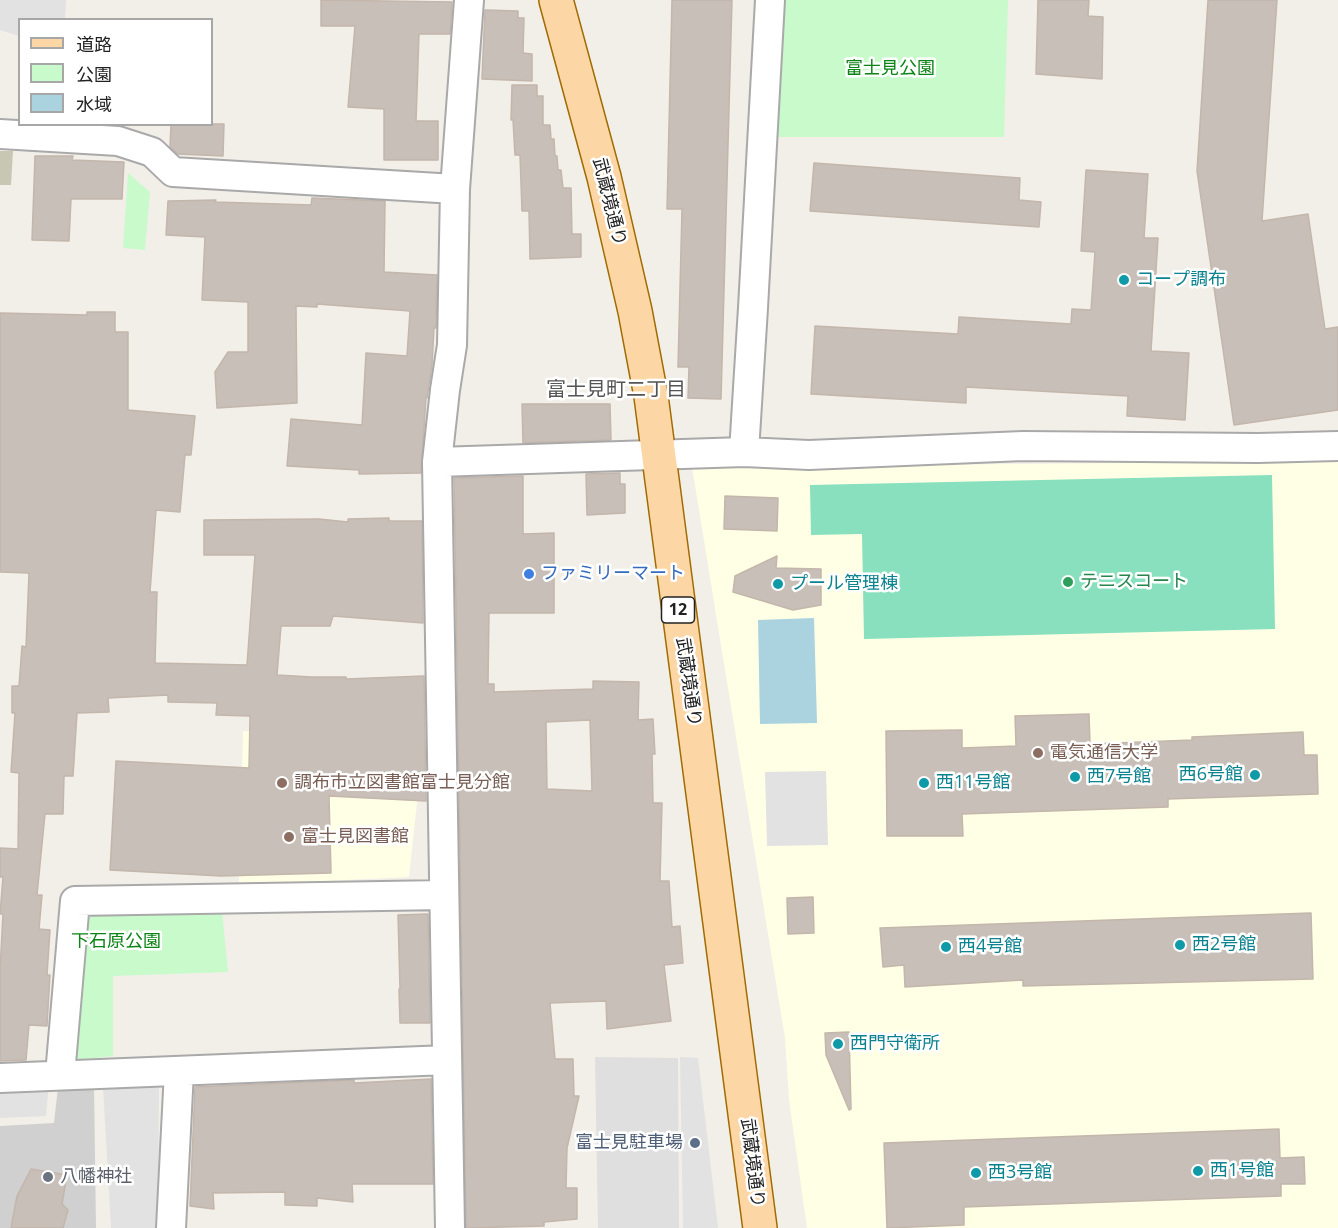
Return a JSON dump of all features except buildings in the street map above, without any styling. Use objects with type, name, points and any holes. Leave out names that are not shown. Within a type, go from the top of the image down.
[{"type":"main road","name":"武蔵境通り","points":[[556,0],[604,177],[635,311],[651,396],[760,1228]]},
{"type":"street","points":[[450,1228],[436,462],[453,345],[455,189],[469,0]]},
{"type":"street","points":[[744,452],[770,0]]},
{"type":"street","points":[[0,134],[118,141],[152,152],[173,172],[455,189]]},
{"type":"street","points":[[436,462],[744,452],[809,455],[1023,446],[1258,448],[1338,446]]},
{"type":"street","points":[[60,1076],[75,901],[444,895]]},
{"type":"street","points":[[0,1078],[447,1060]]},
{"type":"street","points":[[171,1228],[179,1071]]},
{"type":"shaded area","points":[[0,0],[66,0],[65,18],[18,18],[18,36],[0,30]]},
{"type":"shaded area","points":[[0,151],[13,151],[11,185],[0,185]]},
{"type":"shaded area","name":"電気通信大学","points":[[1338,461],[1338,1228],[807,1228],[789,1100],[785,1038],[692,467]]},
{"type":"shaded area","name":"富士見図書館","points":[[243,731],[424,737],[409,877],[239,885]]},
{"type":"shaded area","points":[[826,771],[828,845],[767,846],[765,772]]},
{"type":"shaded area","points":[[595,1057],[678,1058],[679,1228],[598,1228]]},
{"type":"shaded area","name":"富士見駐車場","points":[[680,1057],[698,1058],[718,1228],[683,1228]]},
{"type":"shaded area","points":[[49,1083],[46,1116],[0,1118],[0,1085]]},
{"type":"shaded area","points":[[159,1085],[158,1228],[111,1228],[103,1086]]},
{"type":"shaded area","name":"八幡神社","points":[[94,1086],[96,1228],[0,1228],[0,1126],[54,1123],[58,1087]]},
{"type":"green space","name":"富士見公園","points":[[775,0],[1008,0],[1004,137],[772,137]]},
{"type":"green space","points":[[128,173],[150,192],[145,250],[123,248]]},
{"type":"green space","name":"テニスコート","points":[[1272,475],[1275,629],[864,639],[862,534],[811,535],[810,485]]},
{"type":"green space","name":"下石原公園","points":[[84,908],[222,910],[228,972],[113,976],[113,1056],[69,1061]]},
{"type":"water","points":[[814,618],[817,723],[760,724],[758,620]]},
{"type":"place","name":"コープ調布","points":[[1124,280]]},
{"type":"place","name":"ファミリーマート","points":[[529,574]]},
{"type":"place","name":"テニスコート","points":[[1068,582]]},
{"type":"place","name":"プール管理棟","points":[[778,584]]},
{"type":"place","name":"電気通信大学","points":[[1038,753]]},
{"type":"place","name":"西6号館","points":[[1255,775]]},
{"type":"place","name":"西7号館","points":[[1075,777]]},
{"type":"place","name":"調布市立図書館富士見分館","points":[[282,783]]},
{"type":"place","name":"西11号館","points":[[924,783]]},
{"type":"place","name":"富士見図書館","points":[[289,837]]},
{"type":"place","name":"西2号館","points":[[1180,945]]},
{"type":"place","name":"西4号館","points":[[946,947]]},
{"type":"place","name":"西門守衛所","points":[[838,1044]]},
{"type":"place","name":"富士見駐車場","points":[[695,1143]]},
{"type":"place","name":"西1号館","points":[[1198,1171]]},
{"type":"place","name":"西3号館","points":[[976,1173]]},
{"type":"place","name":"八幡神社","points":[[48,1177]]},
{"type":"district","name":"富士見町二丁目","points":[[616,390]]}]
